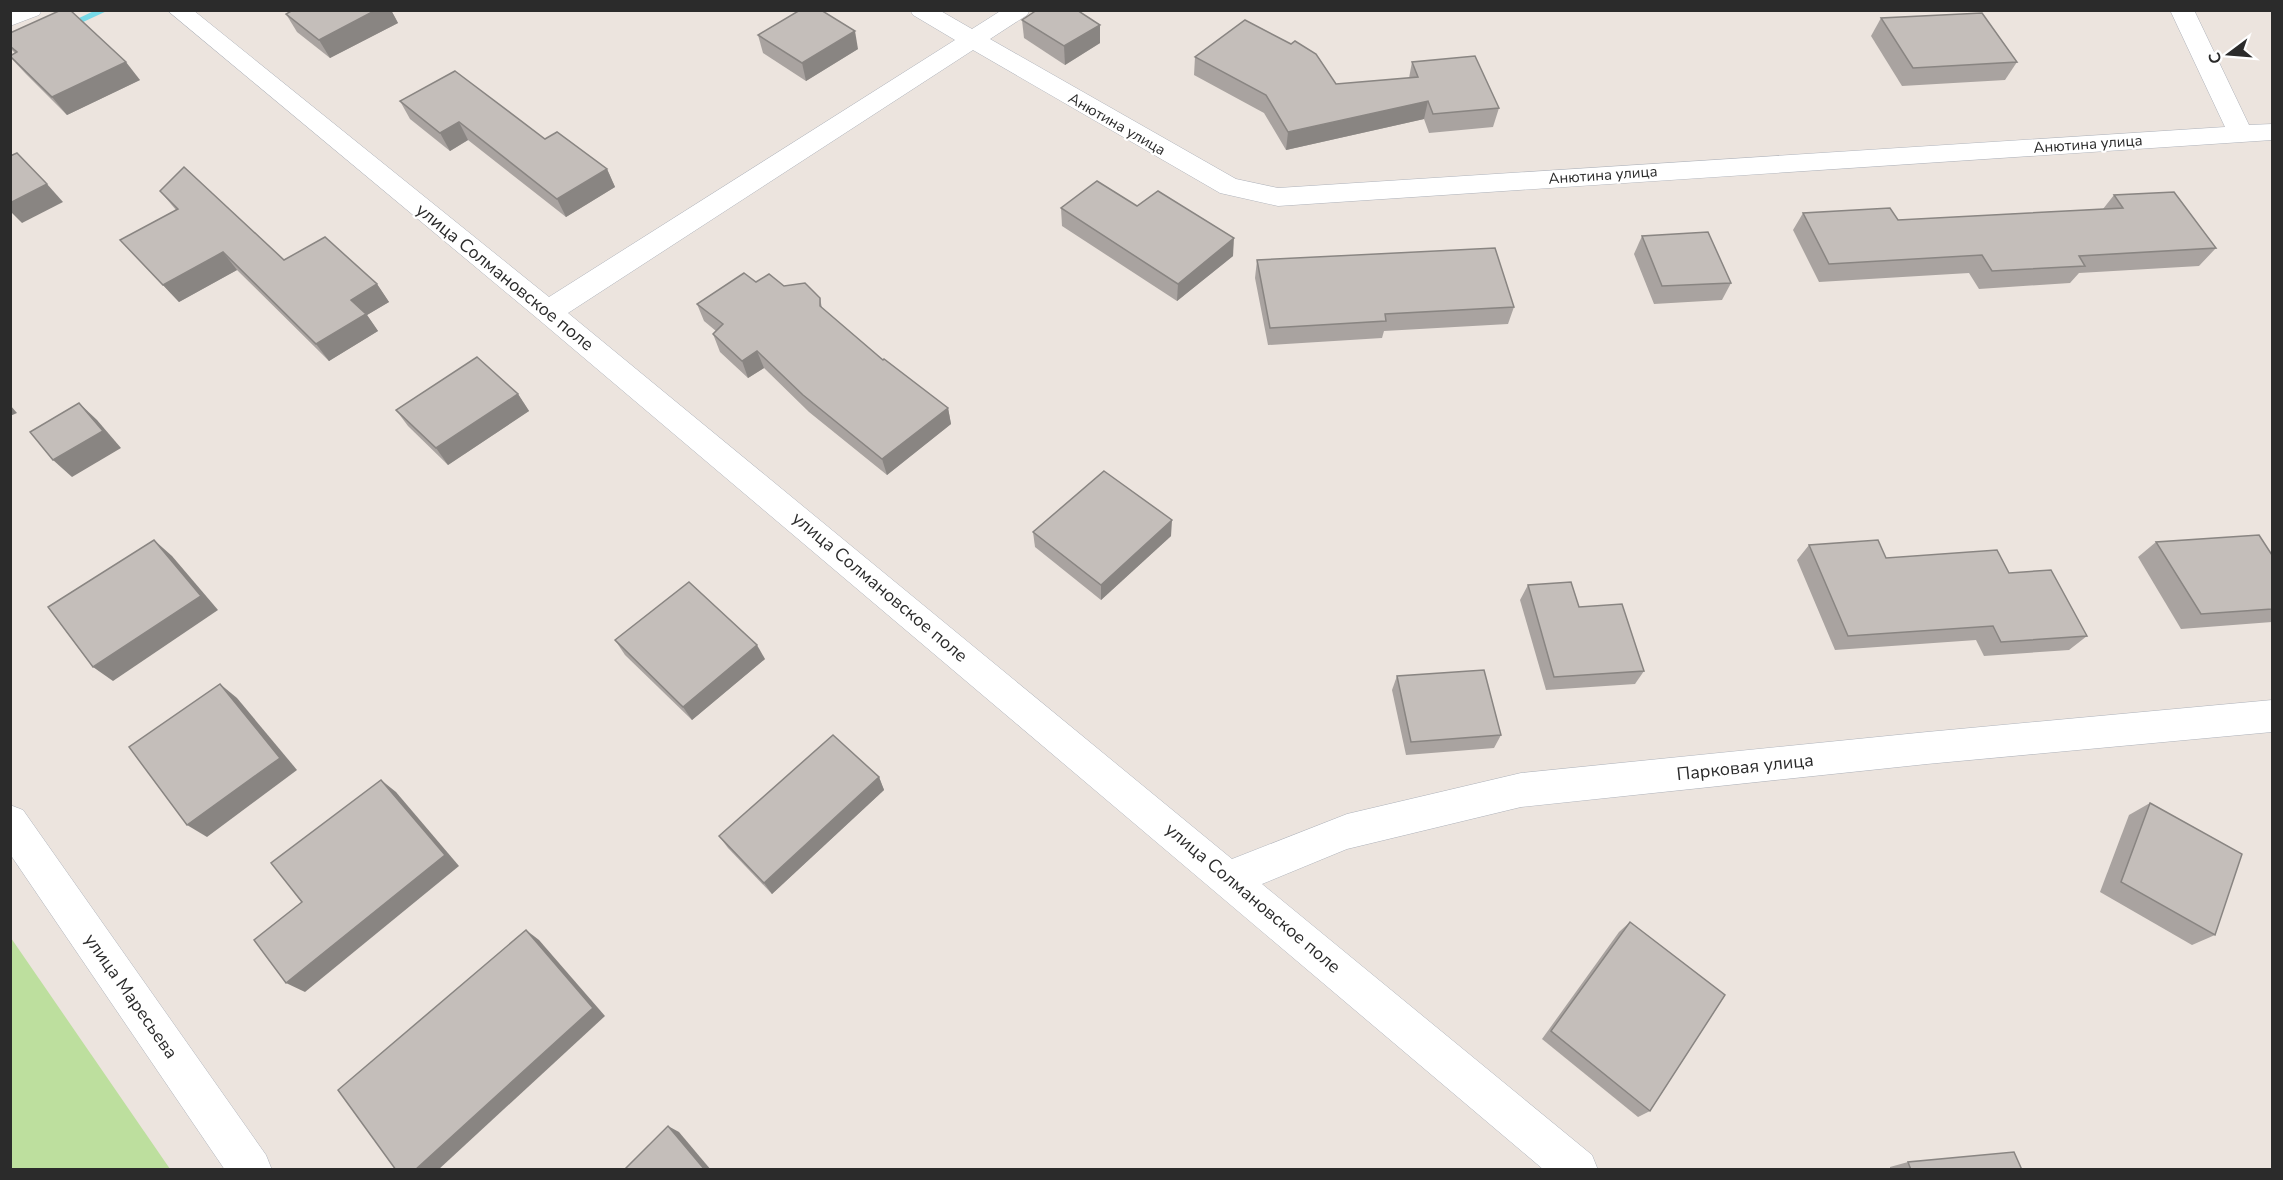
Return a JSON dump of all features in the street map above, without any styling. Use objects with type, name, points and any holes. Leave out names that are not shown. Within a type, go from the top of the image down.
[{"type":"street","points":[[10,19],[31,10]]},
{"type":"street","name":"Анютина улица","points":[[921,10],[1228,188],[1278,197],[2272,132]]},
{"type":"street","points":[[548,312],[1019,10]]},
{"type":"street","points":[[2182,10],[2241,134]]},
{"type":"street","name":"улица Солмановское поле","points":[[181,11],[1230,878],[1576,1170]]},
{"type":"street","name":"Парковая улица","points":[[1230,878],[1347,832],[1521,790],[1927,748],[2272,716]]},
{"type":"street","name":"улица Маресьева","points":[[10,822],[251,1170]]},
{"type":"green space","points":[[11,938],[170,1169],[11,1169]]},
{"type":"building","points":[[61,10],[70,10],[126,62],[52,97],[10,56],[17,52],[10,46],[10,33]]},
{"type":"building","points":[[293,10],[376,10],[319,40],[286,14]]},
{"type":"building","points":[[800,10],[821,10],[855,31],[802,63],[758,35]]},
{"type":"building","points":[[1037,10],[1077,10],[1100,25],[1064,46],[1022,20]]},
{"type":"building","points":[[1982,13],[2017,62],[1913,68],[1881,18]]},
{"type":"building","points":[[1245,20],[1291,44],[1295,41],[1316,54],[1336,84],[1418,77],[1412,62],[1475,56],[1499,108],[1433,114],[1428,101],[1288,132],[1266,95],[1195,57]]},
{"type":"building","points":[[455,71],[545,139],[557,132],[607,169],[557,199],[459,122],[440,133],[400,101]]},
{"type":"building","points":[[17,153],[47,184],[10,203],[10,156]]},
{"type":"building","points":[[184,167],[284,260],[325,237],[377,284],[351,300],[366,314],[316,344],[223,252],[163,285],[120,240],[178,209],[160,191]]},
{"type":"building","points":[[1097,181],[1137,206],[1158,191],[1234,238],[1178,284],[1061,208]]},
{"type":"building","points":[[2174,192],[2216,248],[2079,256],[2085,266],[1992,271],[1982,255],[1829,264],[1803,213],[1890,208],[1898,220],[2123,208],[2114,195]]},
{"type":"building","points":[[1708,232],[1731,283],[1662,286],[1642,236]]},
{"type":"building","points":[[1495,248],[1514,307],[1385,314],[1386,321],[1270,328],[1257,260]]},
{"type":"building","points":[[744,273],[756,282],[769,274],[784,286],[805,283],[820,298],[820,306],[883,360],[948,408],[882,459],[803,395],[757,351],[742,361],[713,334],[723,324],[697,304]]},
{"type":"building","points":[[477,357],[518,394],[436,448],[396,410]]},
{"type":"building","points":[[79,403],[103,431],[53,460],[30,432]]},
{"type":"building","points":[[1104,471],[1172,520],[1101,585],[1033,532]]},
{"type":"building","points":[[2259,535],[2272,555],[2272,609],[2201,614],[2156,542]]},
{"type":"building","points":[[154,540],[201,596],[93,667],[48,607]]},
{"type":"building","points":[[1878,540],[1886,558],[1997,550],[2009,573],[2051,570],[2087,636],[2001,642],[1993,626],[1848,636],[1809,545]]},
{"type":"building","points":[[689,582],[757,645],[683,707],[615,640]]},
{"type":"building","points":[[1571,582],[1579,607],[1622,604],[1644,671],[1554,677],[1528,585]]},
{"type":"building","points":[[1484,670],[1501,735],[1411,742],[1397,676]]},
{"type":"building","points":[[220,684],[280,758],[187,825],[129,747]]},
{"type":"building","points":[[833,735],[879,777],[764,883],[719,836]]},
{"type":"building","points":[[381,780],[445,855],[286,983],[254,940],[302,902],[271,863]]},
{"type":"building","points":[[2150,803],[2242,854],[2215,935],[2121,882]]},
{"type":"building","points":[[1630,922],[1725,995],[1650,1111],[1551,1031]]},
{"type":"building","points":[[526,930],[593,1008],[415,1170],[396,1170],[338,1090]]},
{"type":"building","points":[[668,1126],[705,1170],[624,1170]]},
{"type":"building","points":[[2014,1152],[2022,1170],[1911,1170],[1908,1162]]},
{"type":"waterway","points":[[65,27],[105,10]]}]
